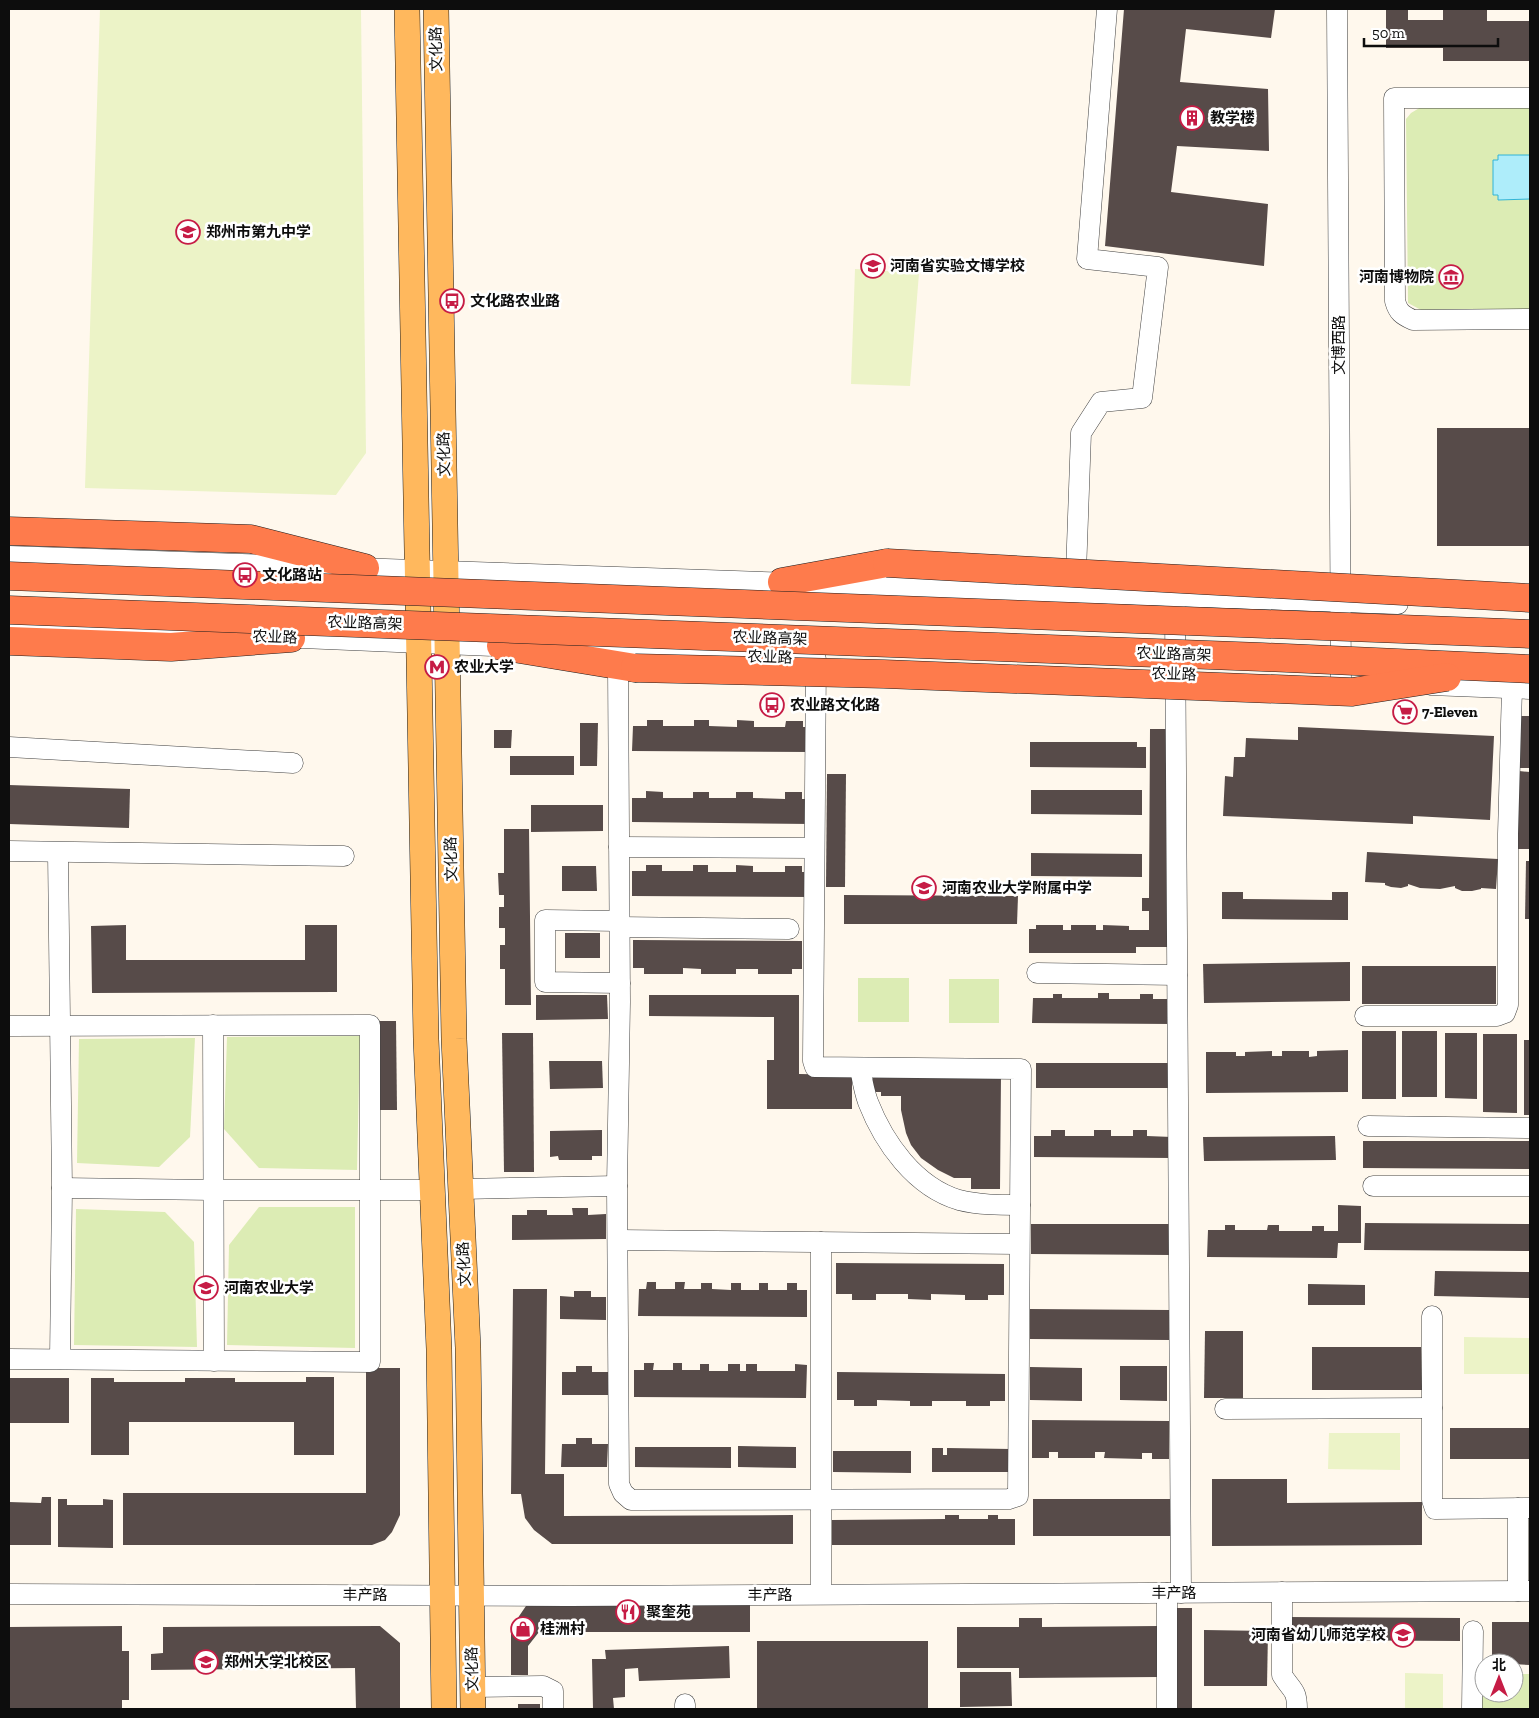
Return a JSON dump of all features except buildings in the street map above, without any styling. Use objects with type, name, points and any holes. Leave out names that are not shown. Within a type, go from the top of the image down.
[{"type":"highway","points":[[9,531],[251,539],[365,568]]},
{"type":"highway","points":[[782,582],[887,563],[1530,598]]},
{"type":"highway","points":[[9,576],[1530,634]]},
{"type":"highway","name":"农业路高架","points":[[9,610],[1262,657],[1520,678]]},
{"type":"highway","points":[[9,641],[171,646],[291,638]]},
{"type":"highway","points":[[501,646],[626,666],[1352,692],[1520,678]]},
{"type":"main road","name":"文化路","points":[[407,9],[425,1030],[439,1349],[444,1709]]},
{"type":"main road","name":"文化路","points":[[436,9],[454,1029],[468,1348],[473,1698]]},
{"type":"street","points":[[1076,573],[1082,433],[1100,402],[1142,398],[1158,267],[1087,259],[1107,9]]},
{"type":"street","name":"文博西路","points":[[1337,9],[1341,681]]},
{"type":"street","points":[[1530,98],[1394,98],[1394,137],[1395,300],[1398,311],[1403,316],[1413,320],[1530,320]]},
{"type":"street","points":[[9,556],[1530,609]]},
{"type":"street","points":[[1167,1709],[1174,1593],[1178,975],[1175,596]]},
{"type":"street","name":"农业路","points":[[9,626],[1341,681],[1520,678]]},
{"type":"street","points":[[626,666],[619,847],[620,983],[617,1186],[619,1484],[622,1493],[631,1500],[1009,1500],[1018,1496],[1021,1069],[815,1067],[813,1060],[816,659]]},
{"type":"street","points":[[1365,1016],[1497,1016],[1505,1013],[1508,1005],[1508,834],[1520,678]]},
{"type":"street","points":[[9,747],[293,763]]},
{"type":"street","points":[[619,847],[814,848]]},
{"type":"street","points":[[9,851],[344,856]]},
{"type":"street","points":[[58,853],[62,1188],[60,1359]]},
{"type":"street","points":[[620,983],[545,982],[545,920],[789,929]]},
{"type":"street","points":[[1037,973],[1178,975]]},
{"type":"street","points":[[9,1026],[370,1026],[370,1362],[9,1359]]},
{"type":"street","points":[[213,1026],[214,1361]]},
{"type":"street","points":[[860,1068],[868,1101],[887,1142],[906,1165],[932,1188],[959,1200],[986,1205],[1020,1206]]},
{"type":"street","points":[[1368,1126],[1530,1128]]},
{"type":"street","points":[[461,1189],[617,1186]]},
{"type":"street","points":[[1373,1186],[1530,1186]]},
{"type":"street","points":[[62,1188],[432,1190]]},
{"type":"street","points":[[618,1240],[1020,1244]]},
{"type":"street","points":[[820,1594],[821,1242]]},
{"type":"street","points":[[1432,1316],[1432,1500],[1436,1509],[1524,1508],[1524,1591]]},
{"type":"street","points":[[1225,1409],[1432,1408]]},
{"type":"street","name":"丰产路","points":[[9,1594],[471,1595],[1524,1591]]},
{"type":"street","points":[[1282,1592],[1282,1675],[1294,1690],[1297,1697],[1297,1709]]},
{"type":"street","points":[[1472,1709],[1473,1631]]},
{"type":"street","points":[[473,1698],[543,1686],[553,1691],[553,1709]]},
{"type":"green space","name":"郑州市第九中学","points":[[100,9],[361,9],[366,453],[336,495],[85,488]]},
{"type":"green space","points":[[1421,107],[1530,107],[1530,155],[1498,155],[1498,160],[1494,160],[1493,194],[1498,195],[1498,200],[1530,199],[1530,309],[1423,311],[1408,303],[1406,119],[1411,113]]},
{"type":"green space","points":[[855,269],[919,273],[910,386],[851,384]]},
{"type":"green space","points":[[858,978],[909,978],[909,1022],[858,1022]]},
{"type":"green space","points":[[949,979],[999,979],[999,1023],[949,1023]]},
{"type":"green space","points":[[360,1036],[357,1170],[259,1168],[224,1129],[227,1037]]},
{"type":"green space","points":[[195,1038],[190,1137],[159,1167],[77,1163],[79,1039]]},
{"type":"green space","points":[[259,1207],[355,1207],[355,1348],[227,1345],[229,1245]]},
{"type":"green space","points":[[76,1209],[165,1212],[194,1242],[197,1347],[74,1345]]},
{"type":"green space","points":[[1464,1337],[1530,1338],[1530,1374],[1464,1374]]},
{"type":"green space","points":[[1329,1433],[1400,1433],[1400,1470],[1328,1469]]},
{"type":"green space","points":[[1405,1673],[1443,1674],[1443,1709],[1405,1709]]},
{"type":"green space","points":[[1524,1674],[1530,1674],[1530,1709],[1482,1709],[1482,1703],[1524,1703]]},
{"type":"water","points":[[1498,155],[1530,155],[1530,199],[1498,200],[1498,195],[1493,195],[1493,160],[1498,160]]},
{"type":"place","name":"教学楼","points":[[1192,118]]},
{"type":"place","name":"郑州市第九中学","points":[[188,232]]},
{"type":"place","name":"河南省实验文博学校","points":[[873,266]]},
{"type":"place","name":"河南博物院","points":[[1451,277]]},
{"type":"place","name":"文化路农业路","points":[[452,301]]},
{"type":"place","name":"文化路站","points":[[245,575]]},
{"type":"place","name":"农业大学","points":[[437,667]]},
{"type":"place","name":"农业路文化路","points":[[772,705]]},
{"type":"place","name":"7-Eleven","points":[[1405,712]]},
{"type":"place","name":"河南农业大学附属中学","points":[[924,888]]},
{"type":"place","name":"河南农业大学","points":[[206,1288]]},
{"type":"place","name":"聚奎苑","points":[[628,1612]]},
{"type":"place","name":"桂洲村","points":[[523,1629]]},
{"type":"place","name":"河南省幼儿师范学校","points":[[1403,1635]]},
{"type":"place","name":"郑州大学北校区","points":[[206,1662]]}]
